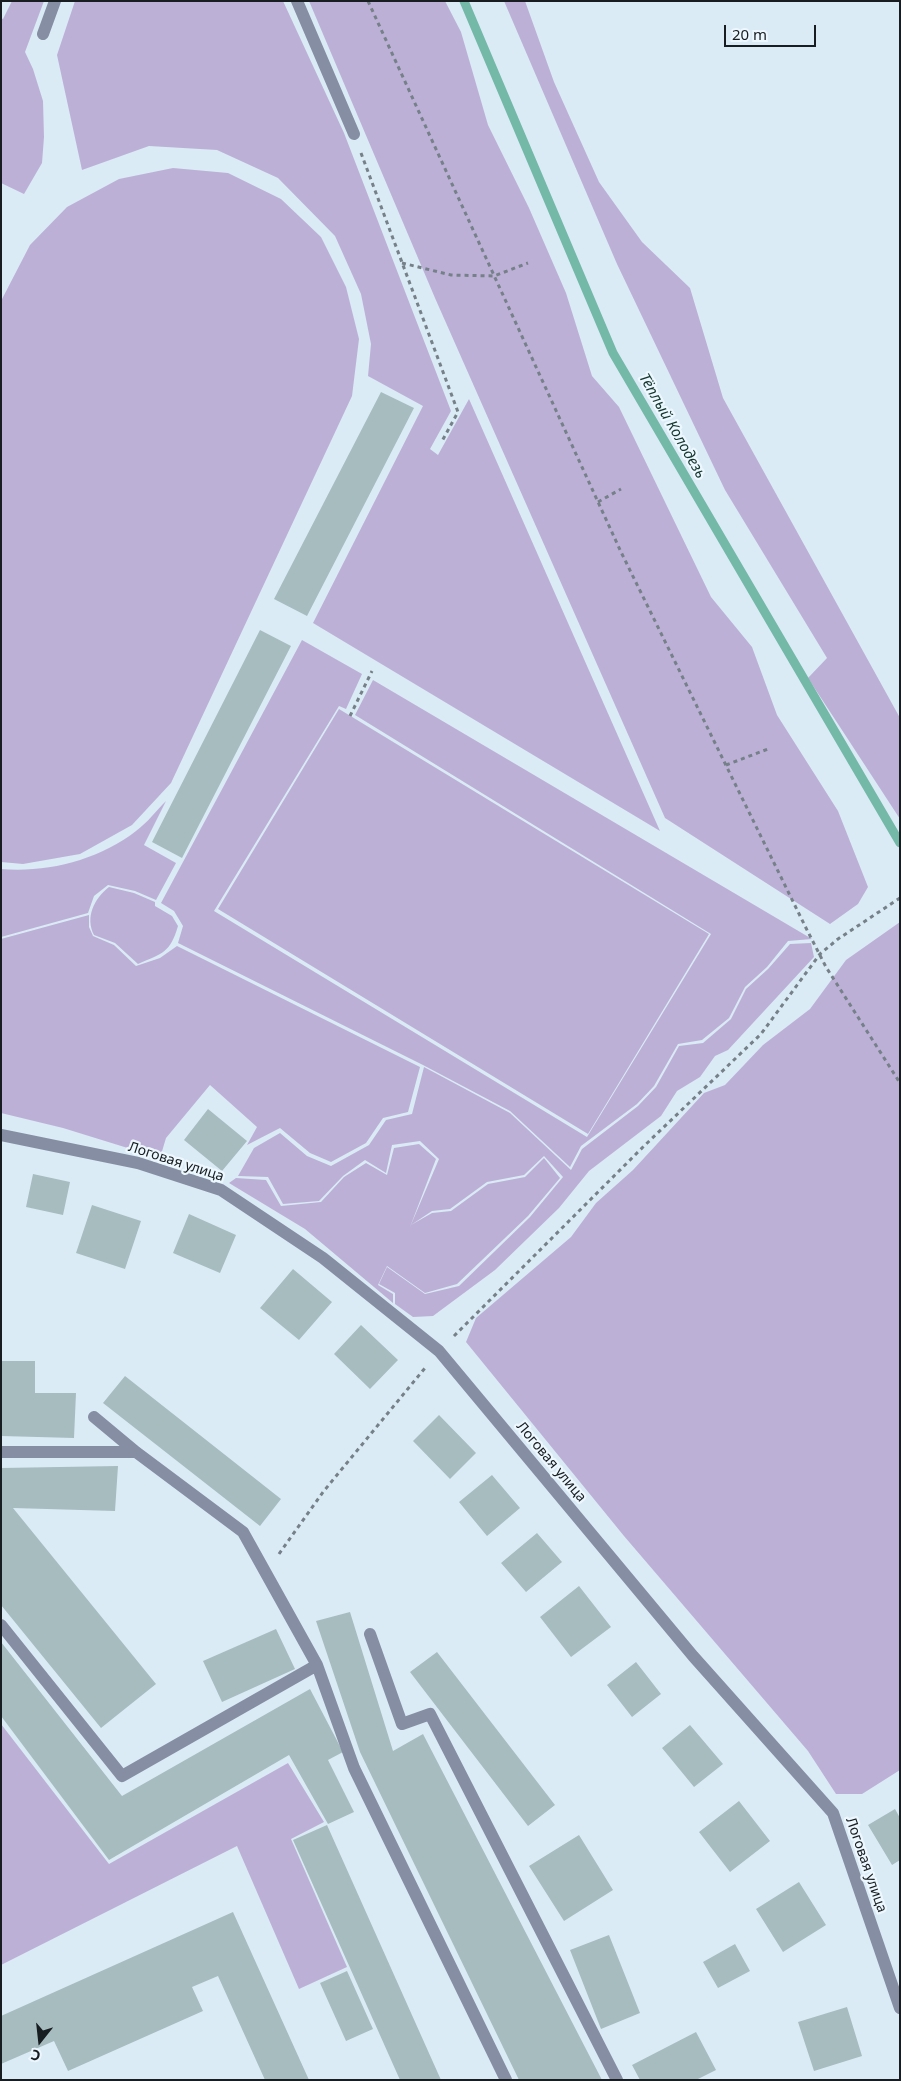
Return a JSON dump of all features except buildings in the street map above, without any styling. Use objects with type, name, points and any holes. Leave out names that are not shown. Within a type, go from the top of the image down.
[{"type":"street","points":[[43,34],[55,1]]},
{"type":"street","points":[[297,1],[354,134]]},
{"type":"street","name":"Логовая улица","points":[[1,1135],[138,1163],[221,1190],[323,1258],[439,1351],[693,1656],[832,1813],[900,2008]]},
{"type":"street","points":[[94,1417],[136,1452],[244,1532],[317,1665],[354,1768],[506,2080]]},
{"type":"street","points":[[1,1452],[136,1452]]},
{"type":"street","points":[[1,1626],[122,1776],[317,1665]]},
{"type":"street","points":[[370,1634],[402,1724],[430,1714],[617,2080]]},
{"type":"path","points":[[368,1],[597,502],[726,765],[820,954],[900,1083]]},
{"type":"path","points":[[354,134],[458,412],[441,443]]},
{"type":"path","points":[[402,263],[451,276],[494,276],[528,263]]},
{"type":"path","points":[[597,502],[621,489]]},
{"type":"path","points":[[350,716],[372,671]]},
{"type":"path","points":[[726,765],[768,749]]},
{"type":"path","points":[[266,1573],[323,1492],[439,1351],[643,1147],[761,1034],[820,954],[838,939],[900,898]]},
{"type":"shaded area","points":[[12,1],[44,1],[25,52],[33,69],[43,101],[44,137],[42,163],[24,194],[1,183],[1,18],[3,19]]},
{"type":"shaded area","points":[[75,1],[283,1],[344,133],[451,411],[430,449],[438,455],[469,399],[660,831],[313,623],[423,406],[368,376],[371,344],[361,294],[335,236],[278,178],[217,150],[149,146],[82,170],[57,55]]},
{"type":"shaded area","points":[[309,1],[445,1],[461,32],[488,125],[529,208],[566,293],[592,376],[619,407],[711,597],[752,647],[777,715],[838,811],[868,887],[858,904],[830,924],[665,818],[435,298]]},
{"type":"shaded area","points":[[504,1],[525,1],[554,82],[599,182],[642,242],[690,288],[723,398],[900,718],[900,819],[808,678],[827,658],[725,490],[617,264]]},
{"type":"shaded area","points":[[173,168],[228,173],[281,199],[321,237],[346,287],[359,339],[352,396],[171,783],[132,825],[80,854],[23,864],[1,862],[1,301],[30,245],[67,207],[119,179]]},
{"type":"shaded area","points":[[302,640],[362,674],[346,709],[339,706],[214,911],[587,1137],[711,934],[355,715],[373,680],[812,939],[788,941],[767,967],[745,987],[729,1018],[702,1040],[678,1044],[654,1086],[637,1104],[581,1146],[570,1167],[510,1111],[423,1065],[178,943],[183,926],[174,911],[161,903]]},
{"type":"shaded area","points":[[339,709],[709,934],[588,1134],[218,909]]},
{"type":"shaded area","points":[[166,801],[144,845],[176,863],[156,900],[135,891],[108,885],[94,896],[88,913],[1,937],[1,869],[36,869],[54,866],[89,857],[106,850],[136,831]]},
{"type":"shaded area","points":[[109,887],[134,893],[155,902],[155,906],[172,916],[178,926],[172,942],[164,951],[138,964],[115,943],[94,935],[90,922],[92,909],[99,897]]},
{"type":"shaded area","points":[[89,915],[89,927],[93,936],[114,945],[136,966],[160,958],[177,946],[420,1067],[408,1112],[383,1118],[366,1143],[331,1162],[310,1153],[280,1128],[247,1145],[257,1127],[210,1085],[166,1138],[160,1158],[63,1128],[1,1113],[1,939]]},
{"type":"shaded area","points":[[900,922],[900,1770],[862,1794],[836,1794],[808,1751],[624,1536],[466,1342],[476,1318],[571,1237],[596,1203],[633,1170],[704,1093],[725,1085],[763,1045],[810,1009],[846,960]]},
{"type":"shaded area","points":[[811,943],[814,957],[728,1050],[715,1056],[700,1077],[677,1091],[661,1116],[589,1171],[559,1208],[495,1270],[433,1316],[413,1317],[395,1304],[395,1293],[379,1284],[387,1267],[425,1294],[459,1286],[530,1217],[563,1177],[544,1156],[524,1175],[487,1182],[450,1209],[432,1211],[411,1225],[432,1213],[451,1211],[488,1184],[525,1177],[544,1158],[560,1178],[528,1216],[457,1284],[425,1293],[387,1266],[378,1285],[393,1294],[393,1303],[305,1229],[229,1183],[236,1178],[266,1180],[281,1206],[321,1202],[344,1177],[366,1163],[387,1175],[394,1148],[419,1144],[436,1159],[410,1227],[439,1159],[420,1141],[392,1145],[386,1173],[365,1160],[343,1176],[319,1201],[283,1204],[268,1177],[238,1176],[254,1148],[280,1133],[307,1156],[331,1166],[369,1145],[386,1120],[412,1114],[424,1067],[510,1113],[571,1170],[582,1149],[638,1106],[656,1087],[679,1046],[703,1043],[731,1019],[746,989],[768,969],[790,944]]},
{"type":"shaded area","points":[[1,1724],[109,1864],[288,1763],[324,1822],[291,1839],[347,1967],[299,1989],[237,1846],[1,1965]]},
{"type":"waterway","name":"Тёплый Колодезь","points":[[464,1],[613,353],[900,843]]}]
